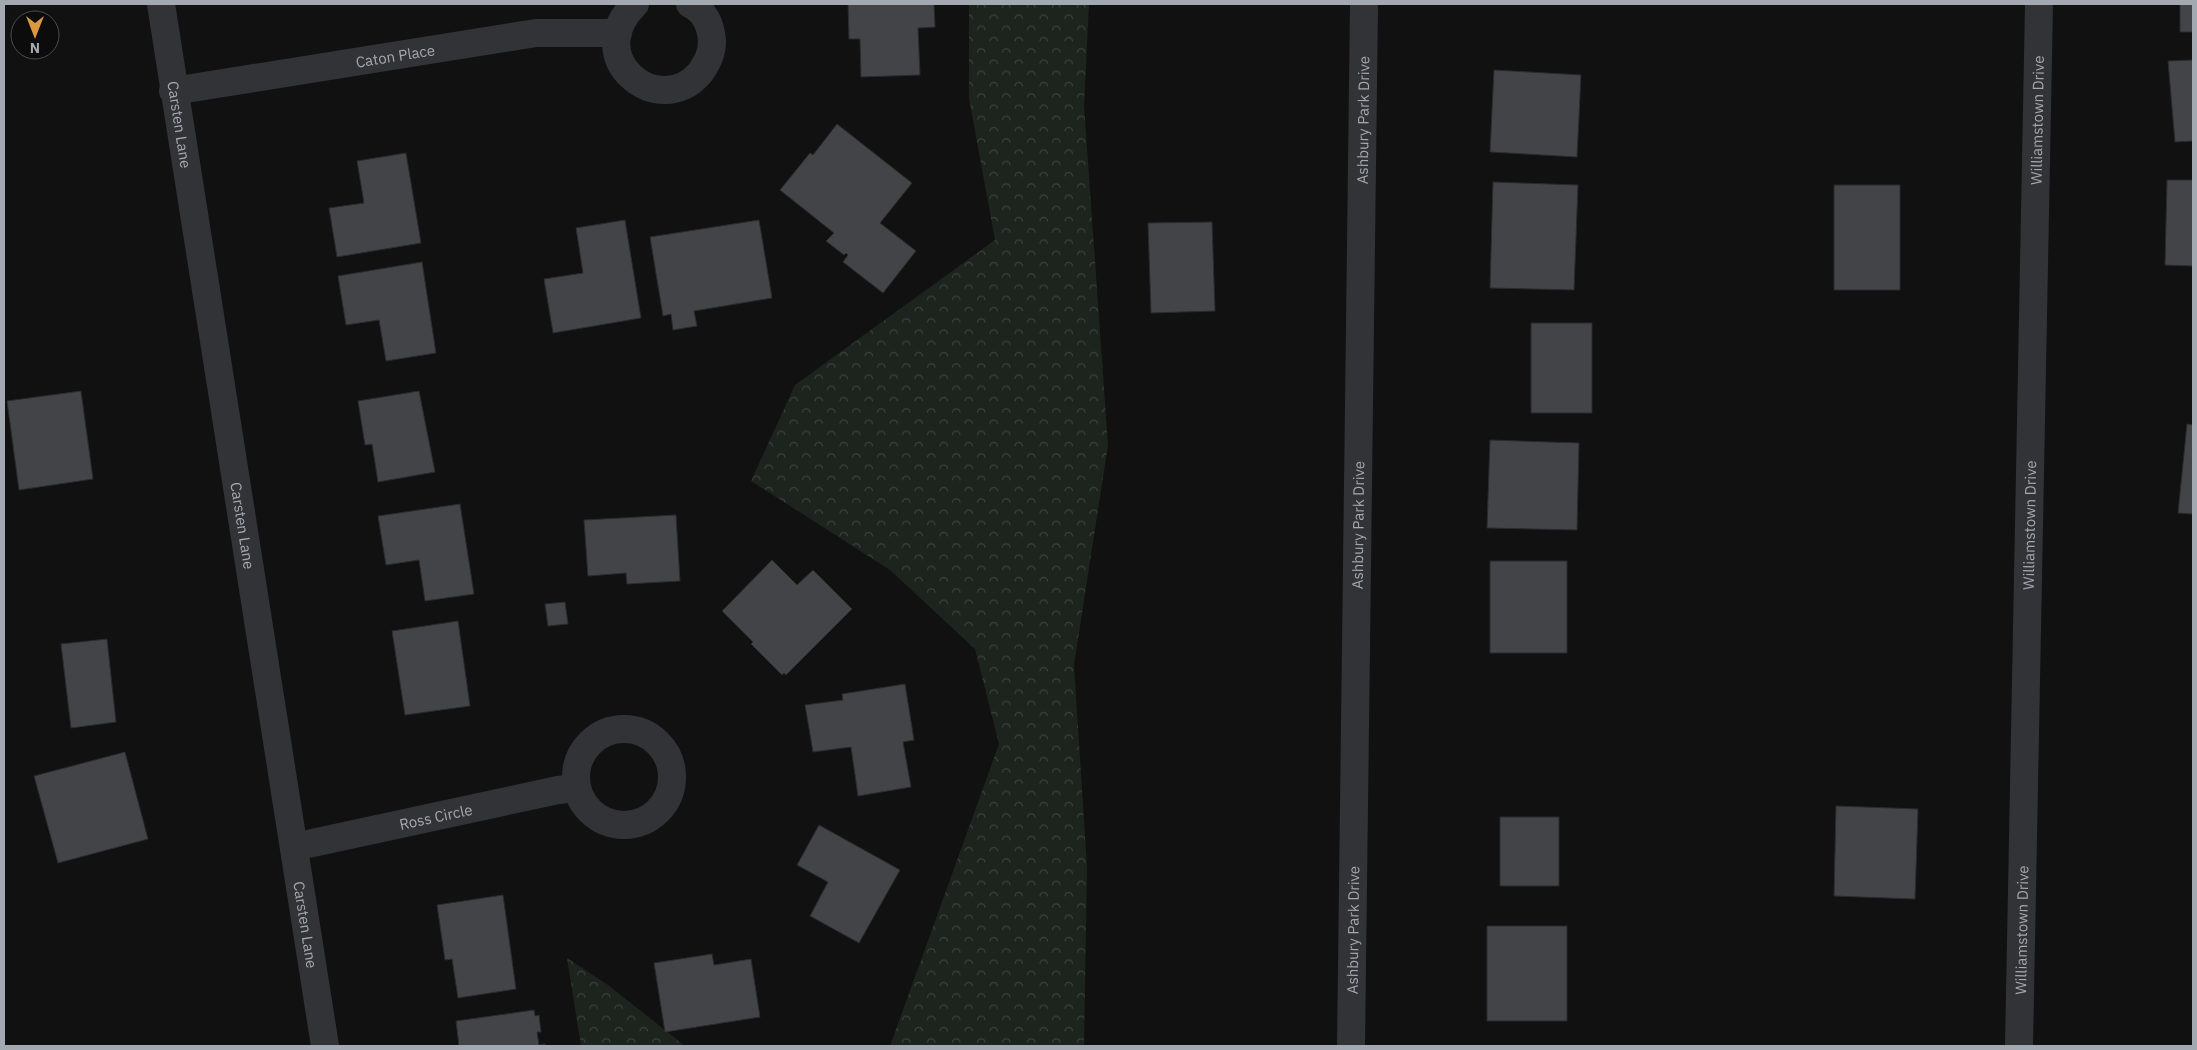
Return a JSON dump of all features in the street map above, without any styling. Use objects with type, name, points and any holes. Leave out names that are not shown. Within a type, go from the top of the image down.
[{"type":"street","name":"Carsten Lane","points":[[161,4],[173,91],[325,1046]]},
{"type":"street","points":[[635,4],[620,21],[616,42],[617,54],[623,68],[629,75],[647,88],[668,90],[692,82],[707,63],[712,47],[711,31],[704,15],[690,4]]},
{"type":"street","name":"Ashbury Park Drive","points":[[1352,1046],[1364,4]]},
{"type":"street","name":"Williamstown Drive","points":[[2019,1046],[2039,4]]},
{"type":"street","name":"Caton Place","points":[[173,91],[536,33],[618,33]]},
{"type":"street","name":"Ross Circle","points":[[294,847],[548,792],[577,788]]},
{"type":"green space","points":[[969,4],[1089,4],[1084,106],[1108,445],[1074,665],[1087,868],[1084,1046],[890,1046],[999,744],[975,649],[890,570],[751,481],[795,385],[995,240],[969,98]]},
{"type":"green space","points":[[567,958],[608,985],[685,1046],[581,1046]]},
{"type":"building","points":[[848,4],[934,4],[935,27],[918,28],[920,75],[861,77],[860,39],[849,39]]},
{"type":"building","points":[[2180,4],[2193,4],[2193,32],[2180,32]]},
{"type":"building","points":[[2193,60],[2193,141],[2175,142],[2168,61]]},
{"type":"building","points":[[1494,70],[1581,75],[1577,157],[1490,152]]},
{"type":"building","points":[[837,124],[912,183],[880,223],[916,251],[883,293],[843,262],[848,255],[846,253],[844,255],[826,241],[834,233],[780,190],[810,153],[813,155]]},
{"type":"building","points":[[406,153],[421,243],[337,257],[329,208],[364,203],[357,161]]},
{"type":"building","points":[[2167,180],[2193,180],[2193,266],[2165,265]]},
{"type":"building","points":[[1493,182],[1578,185],[1574,290],[1490,288]]},
{"type":"building","points":[[1834,185],[1900,185],[1900,290],[1834,290]]},
{"type":"building","points":[[625,220],[641,318],[553,333],[544,279],[583,273],[576,228]]},
{"type":"building","points":[[759,220],[772,298],[694,311],[697,326],[673,330],[671,314],[663,316],[650,237]]},
{"type":"building","points":[[1212,222],[1215,311],[1151,313],[1148,223]]},
{"type":"building","points":[[422,262],[436,353],[386,361],[379,320],[346,325],[338,276]]},
{"type":"building","points":[[1531,323],[1592,323],[1592,413],[1531,413]]},
{"type":"building","points":[[81,391],[93,479],[19,490],[7,401]]},
{"type":"building","points":[[419,391],[435,472],[378,482],[372,444],[365,445],[358,401]]},
{"type":"building","points":[[2187,424],[2193,425],[2193,514],[2178,513]]},
{"type":"building","points":[[1490,440],[1579,443],[1577,530],[1487,528]]},
{"type":"building","points":[[460,504],[474,594],[425,601],[419,560],[386,565],[378,516]]},
{"type":"building","points":[[676,515],[680,581],[627,584],[626,573],[588,576],[584,520]]},
{"type":"building","points":[[772,560],[797,585],[813,570],[852,609],[786,675],[784,673],[782,675],[751,644],[753,642],[722,611]]},
{"type":"building","points":[[1490,561],[1567,561],[1567,653],[1490,653]]},
{"type":"building","points":[[565,602],[568,624],[548,626],[545,604]]},
{"type":"building","points":[[458,621],[470,706],[405,715],[392,631]]},
{"type":"building","points":[[107,639],[116,722],[71,728],[61,644]]},
{"type":"building","points":[[905,684],[914,740],[903,742],[911,787],[858,796],[851,747],[813,752],[805,705],[843,700],[842,694]]},
{"type":"building","points":[[125,752],[148,839],[58,863],[34,776]]},
{"type":"building","points":[[1836,806],[1918,809],[1915,899],[1834,896]]},
{"type":"building","points":[[1500,817],[1559,817],[1559,886],[1500,886]]},
{"type":"building","points":[[819,825],[900,870],[859,943],[810,916],[828,882],[797,865]]},
{"type":"building","points":[[503,895],[516,989],[458,998],[452,959],[445,960],[437,905]]},
{"type":"building","points":[[1487,926],[1567,926],[1567,1021],[1487,1021]]},
{"type":"building","points":[[712,954],[714,965],[751,959],[760,1017],[665,1032],[654,963]]},
{"type":"building","points":[[534,1010],[535,1016],[539,1015],[541,1032],[537,1032],[539,1045],[545,1044],[545,1046],[459,1046],[456,1021]]}]
